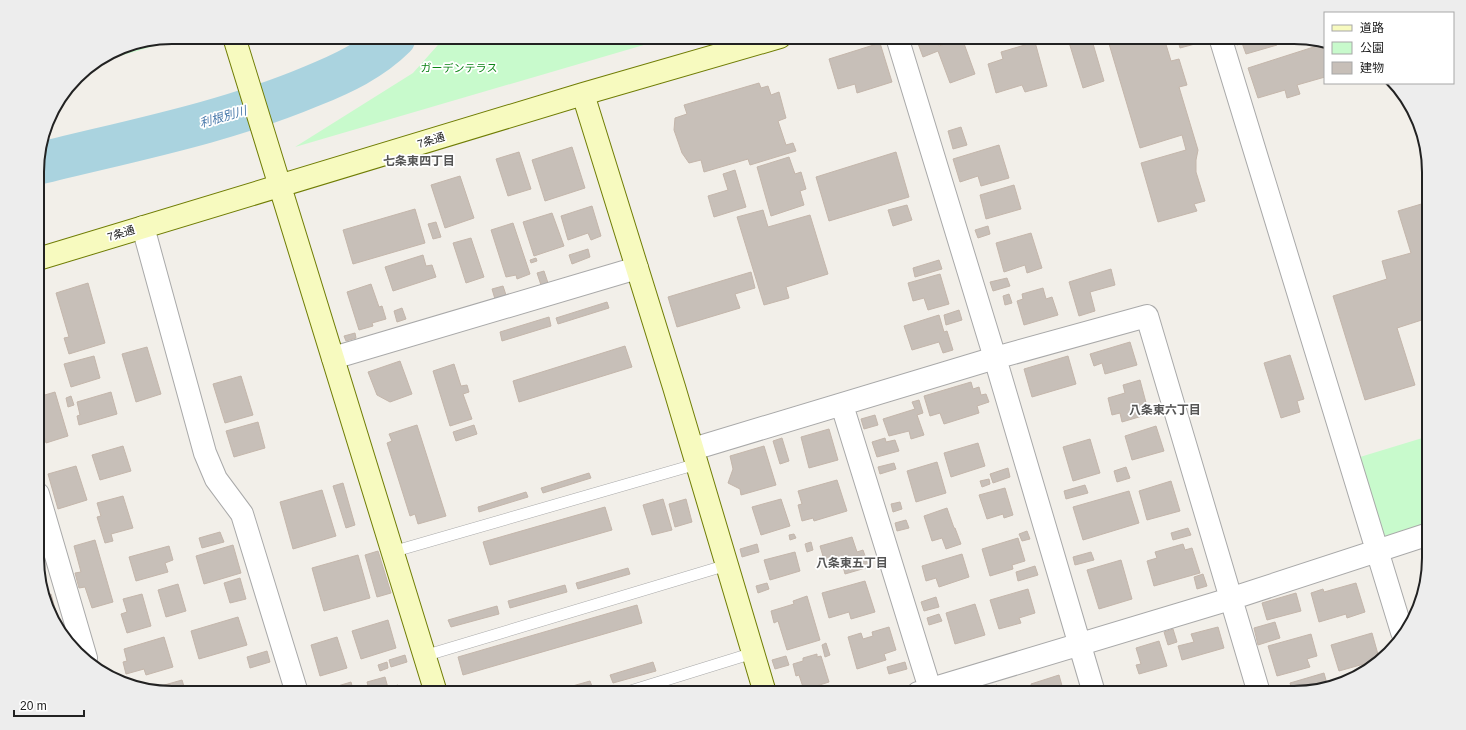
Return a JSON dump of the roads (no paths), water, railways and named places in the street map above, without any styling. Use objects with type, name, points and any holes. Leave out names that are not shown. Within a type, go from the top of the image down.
[{"type":"street","points":[[236,44],[434,686]]},
{"type":"street","name":"7条通","points":[[44,257],[583,94],[756,44]]},
{"type":"street","points":[[899,44],[1092,686]]},
{"type":"street","points":[[1222,44],[1401,628]]},
{"type":"street","points":[[583,94],[695,456],[763,686]]},
{"type":"street","points":[[143,227],[204,453],[216,479],[242,514],[295,686]]},
{"type":"street","points":[[333,358],[637,268]]},
{"type":"street","points":[[695,456],[842,405],[994,358],[1147,316],[1257,686]]},
{"type":"street","points":[[842,405],[928,686]]},
{"type":"street","points":[[44,517],[77,643]]},
{"type":"street","points":[[946,686],[1230,599],[1422,536]]},
{"type":"lane","points":[[392,552],[695,456]]},
{"type":"lane","points":[[424,656],[727,565]]},
{"type":"lane","points":[[647,686],[753,653]]},
{"type":"waterway","name":"利根別川","points":[[44,162],[176,130],[245,111],[279,99],[356,66],[377,53],[387,44]]},
{"type":"district","name":"七条東四丁目","points":[[419,161]]},
{"type":"district","name":"八条東六丁目","points":[[1165,410]]},
{"type":"district","name":"八条東五丁目","points":[[852,563]]},
{"type":"park label","name":"ガーデンテラス","points":[[459,68]]}]
